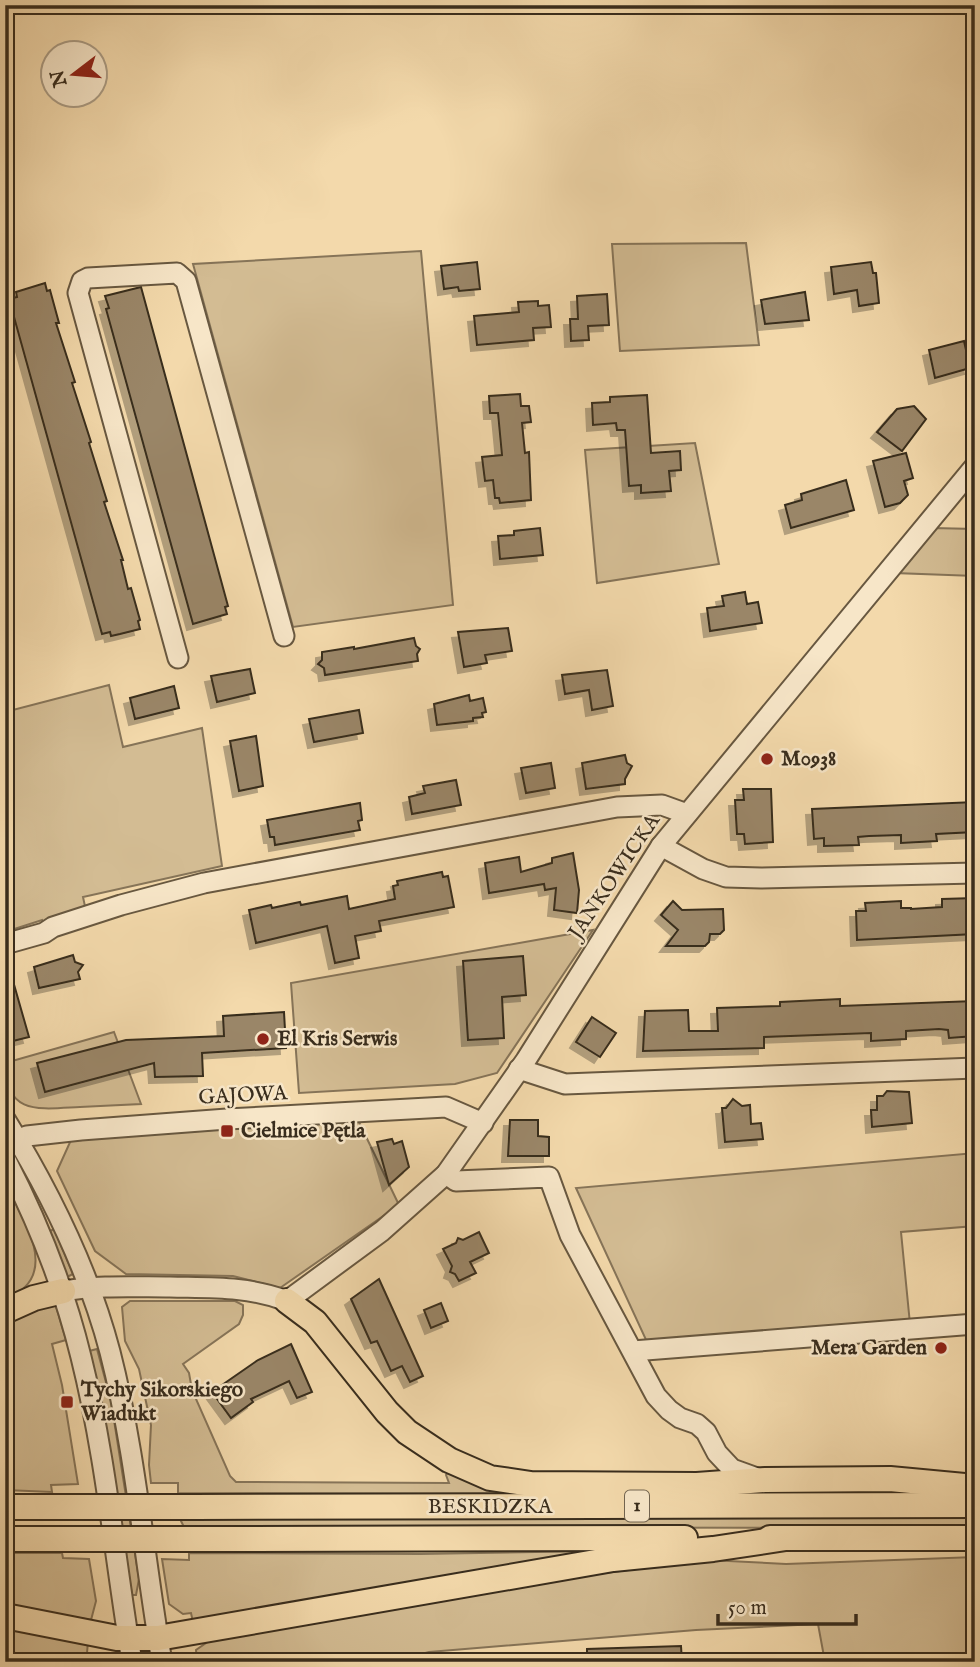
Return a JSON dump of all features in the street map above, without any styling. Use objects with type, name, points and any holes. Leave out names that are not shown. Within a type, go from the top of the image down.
[{"type":"main road","points":[[5,1311],[34,1298],[62,1291]]},
{"type":"main road","points":[[287,1301],[315,1322],[387,1412],[407,1432],[435,1452],[478,1474],[504,1482],[697,1485],[765,1480],[890,1479],[975,1486]]},
{"type":"main road","name":"BESKIDZKA","points":[[5,1507],[975,1505]]},
{"type":"main road","points":[[5,1616],[130,1651],[160,1650],[613,1559],[713,1549],[786,1538]]},
{"type":"main road","name":"BESKIDZKA","points":[[5,1539],[975,1538]]},
{"type":"street","points":[[178,658],[78,293],[82,281],[88,278],[177,273],[186,281],[284,636]]},
{"type":"street","name":"JANKOWICKA","points":[[287,1301],[382,1231],[446,1174],[519,1069],[661,846],[975,466]]},
{"type":"street","points":[[5,944],[110,909],[204,883],[617,807],[662,805],[687,814]]},
{"type":"street","points":[[661,846],[703,869],[726,877],[975,873]]},
{"type":"street","points":[[519,1069],[565,1084],[975,1068]]},
{"type":"street","name":"GAJOWA","points":[[11,1142],[59,1132],[446,1107],[483,1123]]},
{"type":"street","points":[[5,1119],[11,1142],[53,1203],[89,1287],[110,1352],[135,1478],[160,1650]]},
{"type":"street","points":[[5,1158],[31,1210],[62,1291],[81,1354],[100,1448],[130,1651]]},
{"type":"street","points":[[446,1174],[456,1181],[549,1177],[570,1235],[656,1396],[680,1418],[697,1424],[706,1432],[717,1453],[732,1469],[765,1480]]},
{"type":"street","points":[[62,1291],[89,1287],[231,1288],[257,1291],[287,1301]]},
{"type":"street","points":[[633,1352],[975,1324]]},
{"type":"shaded area","points":[[746,243],[759,345],[620,351],[612,244]]},
{"type":"shaded area","points":[[421,251],[453,605],[293,627],[193,264]]},
{"type":"shaded area","points":[[695,443],[719,564],[597,583],[585,450]]},
{"type":"shaded area","points":[[933,528],[975,529],[975,576],[895,573]]},
{"type":"shaded area","points":[[109,685],[123,747],[202,728],[222,866],[83,897],[86,911],[43,925],[42,920],[5,932],[5,712]]},
{"type":"shaded area","points":[[593,930],[497,1073],[455,1084],[299,1093],[291,983]]},
{"type":"shaded area","points":[[114,1032],[141,1104],[39,1108],[18,1101],[11,1093],[5,1063]]},
{"type":"shaded area","points":[[358,1120],[399,1205],[280,1288],[233,1276],[126,1274],[95,1251],[57,1171],[71,1140]]},
{"type":"shaded area","points":[[975,1153],[975,1226],[901,1232],[910,1324],[647,1342],[576,1188]]},
{"type":"shaded area","points":[[5,1183],[30,1235],[36,1263],[33,1276],[25,1287],[5,1299],[5,1246],[10,1242],[10,1225],[5,1209]]},
{"type":"shaded area","points":[[54,1229],[73,1274],[67,1277],[50,1231]]},
{"type":"shaded area","points":[[130,1301],[235,1301],[243,1305],[239,1324],[183,1364],[230,1476],[236,1482],[449,1483],[446,1475],[449,1471],[890,1489],[890,1495],[178,1493],[178,1483],[151,1483],[151,1425],[139,1369],[125,1341],[122,1307]]},
{"type":"shaded area","points":[[55,1303],[66,1340],[52,1344],[62,1385],[78,1484],[51,1485],[52,1492],[5,1490],[5,1321]]},
{"type":"shaded area","points":[[97,1349],[111,1401],[139,1579],[136,1595],[132,1595],[102,1404],[89,1351]]},
{"type":"shaded area","points":[[975,1516],[975,1528],[184,1527],[181,1521],[184,1517]]},
{"type":"shaded area","points":[[590,1551],[193,1622],[191,1613],[183,1614],[169,1604],[162,1559],[189,1560],[189,1553],[420,1554]]},
{"type":"shaded area","points":[[5,1553],[62,1553],[63,1558],[89,1559],[96,1601],[91,1620],[5,1605]]},
{"type":"shaded area","points":[[975,1557],[975,1662],[825,1662],[818,1624],[696,1630],[429,1652],[391,1662],[197,1662],[196,1650],[209,1641],[549,1580],[708,1560],[786,1564]]},
{"type":"shaded area","points":[[5,1626],[88,1641],[87,1653],[93,1662],[47,1662],[5,1650]]},
{"type":"building","points":[[477,262],[480,289],[444,289],[441,266]]},
{"type":"building","points":[[871,262],[873,273],[876,273],[879,303],[859,306],[857,290],[834,294],[831,267]]},
{"type":"building","points":[[45,283],[47,291],[50,290],[59,323],[56,323],[75,382],[72,383],[91,442],[89,443],[107,501],[104,502],[123,560],[128,589],[131,588],[140,620],[140,629],[111,636],[110,632],[102,634],[9,299],[17,297],[16,292]]},
{"type":"building","points":[[141,287],[228,606],[225,607],[227,614],[193,624],[106,309],[109,308],[105,296]]},
{"type":"building","points":[[805,292],[809,320],[765,324],[761,300]]},
{"type":"building","points":[[607,294],[609,325],[588,326],[589,340],[571,341],[570,319],[578,319],[577,296]]},
{"type":"building","points":[[538,301],[538,306],[549,305],[551,327],[533,328],[534,340],[477,345],[474,316],[519,312],[518,302]]},
{"type":"building","points":[[964,341],[970,368],[935,378],[929,350]]},
{"type":"building","points":[[520,394],[521,406],[529,406],[531,422],[522,423],[525,453],[529,452],[531,500],[500,503],[499,498],[495,498],[493,480],[485,481],[482,457],[502,455],[498,413],[490,413],[489,396]]},
{"type":"building","points":[[647,395],[651,453],[680,451],[681,470],[669,471],[671,491],[641,493],[641,485],[629,486],[625,430],[617,430],[616,423],[593,425],[592,403],[610,402],[610,397]]},
{"type":"building","points":[[914,406],[926,419],[902,451],[877,432],[897,409]]},
{"type":"building","points":[[906,453],[913,478],[904,481],[908,495],[900,503],[885,507],[873,461]]},
{"type":"building","points":[[846,480],[854,510],[791,528],[785,505],[802,500],[801,494]]},
{"type":"building","points":[[540,528],[543,555],[500,559],[498,536]]},
{"type":"building","points":[[745,592],[747,604],[758,602],[762,623],[710,631],[707,608],[724,606],[722,596]]},
{"type":"building","points":[[508,628],[512,651],[485,655],[487,663],[464,667],[458,632]]},
{"type":"building","points":[[414,638],[420,649],[417,654],[418,661],[325,675],[324,668],[318,664],[322,660],[322,652]]},
{"type":"building","points":[[250,669],[255,693],[217,702],[211,676]]},
{"type":"building","points":[[607,670],[613,706],[592,710],[589,690],[565,694],[562,675]]},
{"type":"building","points":[[174,686],[179,708],[135,719],[130,698]]},
{"type":"building","points":[[469,695],[470,701],[483,698],[486,712],[482,713],[483,717],[473,718],[473,721],[437,725],[434,704]]},
{"type":"building","points":[[359,710],[363,733],[314,742],[309,719]]},
{"type":"building","points":[[256,736],[263,786],[239,791],[230,741]]},
{"type":"building","points":[[625,755],[627,763],[632,766],[625,784],[586,789],[582,763]]},
{"type":"building","points":[[551,763],[555,788],[526,793],[521,768]]},
{"type":"building","points":[[456,780],[461,805],[412,814],[409,797],[425,793],[423,786]]},
{"type":"building","points":[[743,789],[771,789],[773,842],[745,844],[744,834],[737,834],[735,800],[744,800]]},
{"type":"building","points":[[975,802],[975,832],[936,834],[937,841],[901,843],[901,835],[869,836],[858,837],[859,845],[824,846],[824,838],[814,839],[812,809]]},
{"type":"building","points":[[360,803],[360,830],[275,845],[274,837],[270,837],[267,820]]},
{"type":"building","points":[[573,853],[579,890],[577,913],[554,910],[556,888],[545,890],[544,884],[489,893],[485,863],[519,857],[521,872],[552,863],[552,858]]},
{"type":"building","points":[[442,872],[443,877],[448,876],[454,907],[379,921],[381,931],[355,936],[359,958],[335,963],[327,926],[256,943],[249,910],[300,902],[301,905],[347,896],[349,909],[395,899],[393,886],[398,885],[397,881]]},
{"type":"building","points":[[975,898],[975,934],[857,940],[856,911],[866,911],[865,903],[901,901],[901,908],[911,909],[942,907],[942,899]]},
{"type":"building","points":[[673,901],[682,910],[723,909],[724,930],[720,934],[710,934],[709,942],[705,946],[666,946],[678,930],[661,915]]},
{"type":"building","points":[[73,955],[75,962],[83,965],[78,972],[80,979],[39,988],[34,967]]},
{"type":"building","points":[[523,956],[526,995],[502,997],[504,1038],[468,1040],[463,961]]},
{"type":"building","points":[[5,967],[9,967],[29,1037],[5,1043]]},
{"type":"building","points":[[840,999],[840,1006],[975,1001],[975,1036],[949,1038],[948,1030],[939,1029],[906,1031],[906,1039],[871,1041],[871,1033],[764,1037],[764,1048],[643,1051],[645,1011],[688,1010],[689,1031],[718,1031],[717,1008],[780,1006],[780,1002]]},
{"type":"building","points":[[284,1012],[286,1048],[202,1053],[203,1076],[155,1077],[154,1063],[45,1092],[37,1063],[126,1040],[224,1036],[223,1016]]},
{"type":"building","points":[[592,1017],[616,1033],[600,1057],[576,1042]]},
{"type":"building","points":[[887,1091],[909,1092],[912,1123],[872,1127],[871,1110],[877,1110],[877,1096],[883,1096]]},
{"type":"building","points":[[733,1099],[742,1106],[750,1105],[751,1124],[761,1123],[763,1139],[725,1142],[722,1108],[726,1108]]},
{"type":"building","points":[[510,1120],[538,1120],[538,1136],[549,1137],[549,1156],[508,1156]]},
{"type":"building","points":[[392,1139],[394,1144],[402,1141],[409,1167],[389,1185],[377,1142]]},
{"type":"building","points":[[479,1232],[489,1253],[470,1262],[476,1273],[459,1281],[455,1274],[450,1272],[452,1266],[443,1249],[456,1243],[458,1238],[463,1240]]},
{"type":"building","points":[[379,1279],[423,1376],[410,1382],[402,1366],[391,1371],[377,1341],[371,1343],[351,1299]]},
{"type":"building","points":[[441,1303],[448,1321],[431,1328],[424,1310]]},
{"type":"building","points":[[291,1344],[312,1392],[297,1398],[289,1381],[251,1399],[253,1402],[231,1418],[212,1392],[258,1360]]},
{"type":"building","points":[[681,1646],[682,1662],[587,1662],[587,1649]]},
{"type":"place","name":"M0938","points":[[767,759]]},
{"type":"place","name":"El Kris Serwis","points":[[263,1039]]},
{"type":"place","name":"Cielmice Pętla","points":[[227,1131]]},
{"type":"place","name":"Mera Garden","points":[[941,1348]]},
{"type":"place","name":"Tychy Sikorskiego Wiadukt","points":[[67,1402]]}]
